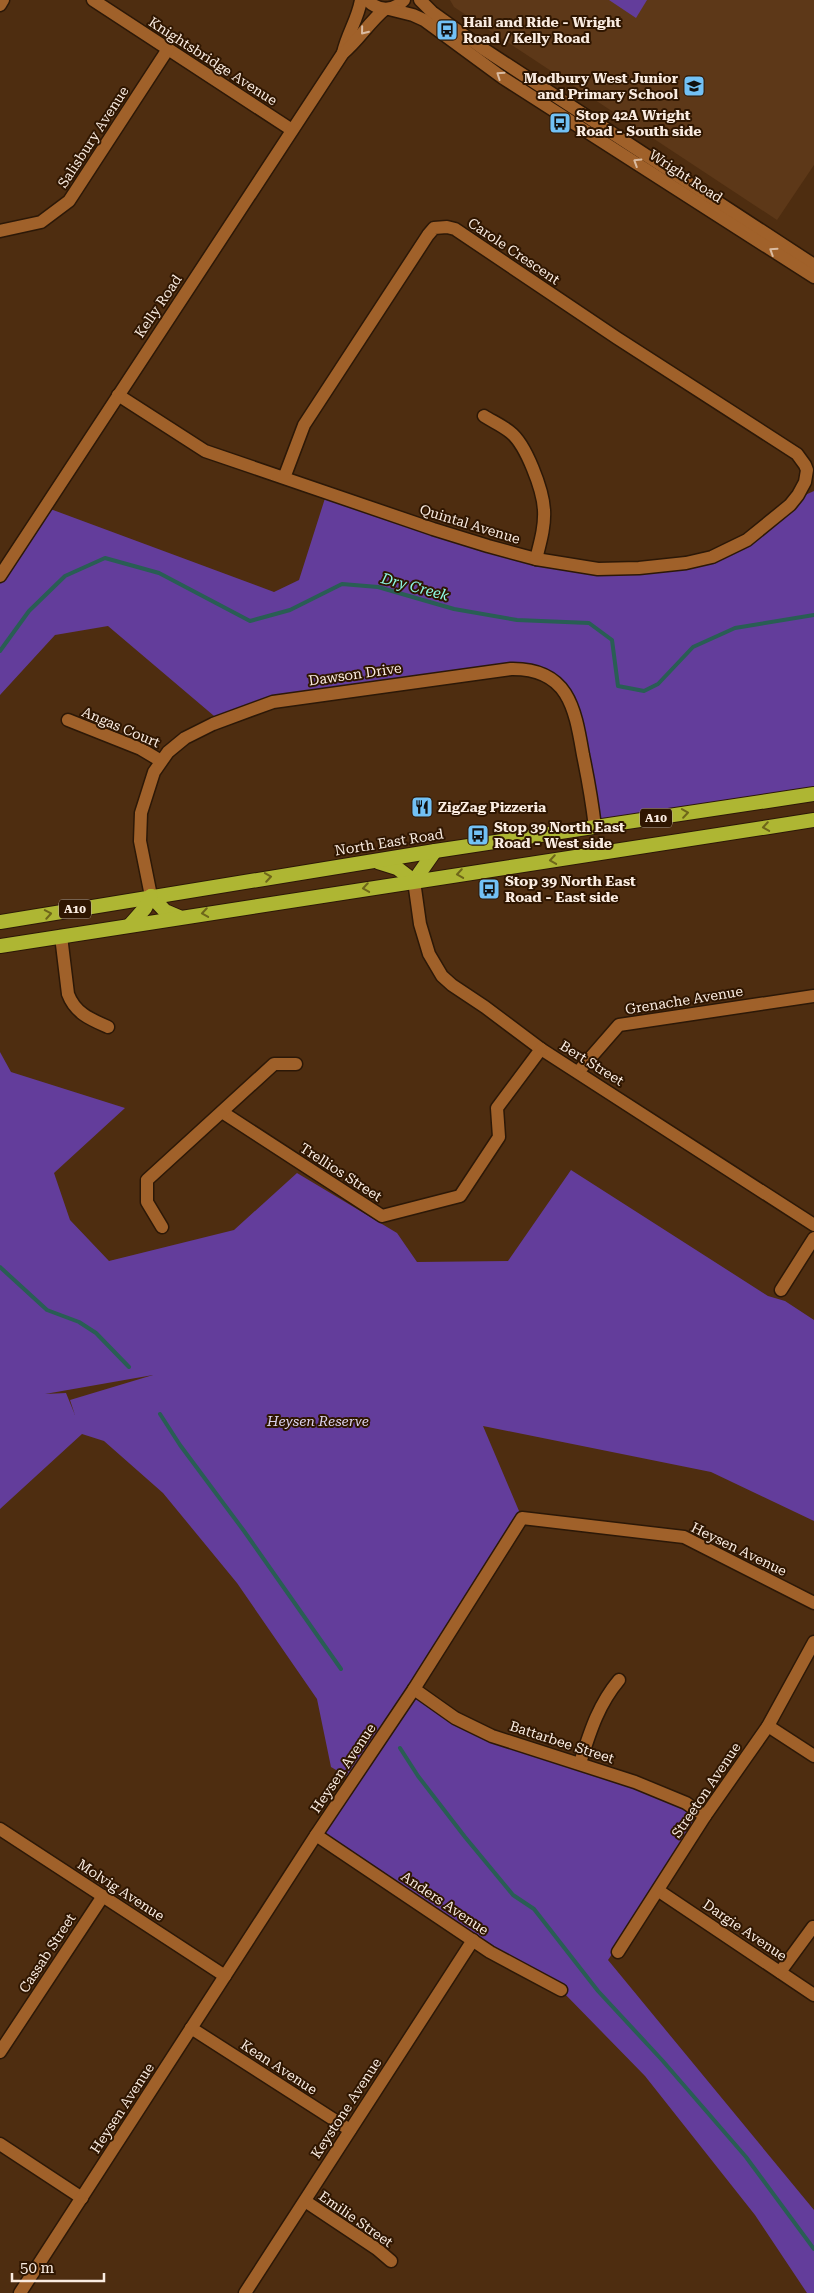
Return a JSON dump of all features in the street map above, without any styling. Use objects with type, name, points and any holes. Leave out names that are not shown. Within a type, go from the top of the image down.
[{"type":"highway","name":"North East Road","points":[[0,922],[435,851],[814,794]]},
{"type":"highway","name":"A10","points":[[0,946],[814,820]]},
{"type":"highway","points":[[374,861],[397,868],[414,881],[435,851]]},
{"type":"highway","points":[[130,925],[145,908],[151,896],[165,911],[179,917]]},
{"type":"street","points":[[0,5],[3,0]]},
{"type":"street","name":"Knightsbridge Avenue","points":[[93,0],[292,130]]},
{"type":"street","name":"Kelly Road","points":[[343,53],[361,0]]},
{"type":"street","name":"Wright Road","points":[[367,0],[376,7],[412,14],[424,20],[503,78],[814,277]]},
{"type":"street","name":"Kelly Road","points":[[0,576],[343,53],[387,9],[397,6],[404,0]]},
{"type":"street","name":"Wright Road","points":[[420,0],[432,12],[482,48],[814,265]]},
{"type":"street","name":"Salisbury Avenue","points":[[0,231],[40,222],[69,202],[168,49]]},
{"type":"street","name":"Carole Crescent","points":[[284,478],[304,425],[358,341],[428,234],[434,228],[447,227],[455,230],[617,338],[797,454],[805,465],[807,477]]},
{"type":"street","name":"Quintal Avenue","points":[[118,395],[205,451],[433,530],[536,559],[598,569],[667,565],[712,557],[747,540],[768,523],[798,495],[807,477]]},
{"type":"street","points":[[484,416],[511,432],[526,456],[541,491],[544,524],[536,559]]},
{"type":"street","name":"Dawson Drive","points":[[151,896],[140,828],[141,813],[149,786],[161,761],[176,744],[212,724],[273,702],[441,677],[511,669],[531,671],[548,678],[560,686],[575,711],[595,827]]},
{"type":"street","name":"Angas Court","points":[[68,720],[141,749],[161,761]]},
{"type":"street","name":"Bert Street","points":[[414,881],[425,942],[434,965],[442,976],[541,1049],[814,1225]]},
{"type":"street","points":[[61,936],[68,994],[71,1002],[85,1016],[108,1028]]},
{"type":"street","name":"Grenache Avenue","points":[[578,1072],[619,1025],[814,996]]},
{"type":"street","name":"Trellios Street","points":[[222,1112],[382,1216],[460,1196],[499,1137],[497,1108],[541,1049]]},
{"type":"street","points":[[162,1227],[147,1202],[146,1180],[274,1064],[296,1064]]},
{"type":"street","points":[[781,1290],[814,1238]]},
{"type":"street","name":"Heysen Avenue","points":[[20,2293],[316,1835],[414,1689],[522,1518],[684,1537],[814,1603]]},
{"type":"street","name":"Streeton Avenue","points":[[618,1952],[706,1816],[768,1726],[814,1642]]},
{"type":"street","points":[[580,1763],[596,1714],[607,1694],[619,1680]]},
{"type":"street","name":"Battarbee Street","points":[[414,1689],[455,1718],[492,1736],[635,1782],[686,1803],[706,1816]]},
{"type":"street","points":[[768,1726],[814,1756]]},
{"type":"street","name":"Molvig Avenue","points":[[0,1829],[225,1976]]},
{"type":"street","name":"Anders Avenue","points":[[316,1835],[490,1952],[561,1990]]},
{"type":"street","name":"Dargie Avenue","points":[[659,1891],[814,1995]]},
{"type":"street","name":"Cassab Street","points":[[0,2052],[103,1896]]},
{"type":"street","points":[[780,1972],[813,1927]]},
{"type":"street","name":"Keystone Avenue","points":[[245,2293],[473,1940]]},
{"type":"street","name":"Kean Avenue","points":[[191,2028],[350,2130]]},
{"type":"street","points":[[0,2144],[82,2198]]},
{"type":"street","name":"Emilie Street","points":[[305,2201],[377,2249],[391,2261]]},
{"type":"shaded area","name":"Modbury West Junior and Primary School","points":[[450,0],[814,0],[814,165],[777,220],[454,7]]},
{"type":"green space","points":[[609,0],[647,0],[636,18]]},
{"type":"green space","points":[[814,491],[814,794],[595,827],[571,703],[531,671],[275,701],[220,721],[108,626],[55,635],[0,695],[0,576],[45,507],[274,592],[299,580],[327,492],[546,561],[631,569],[718,554],[794,500]]},
{"type":"green space","name":"Heysen Reserve","points":[[0,1052],[11,1072],[125,1108],[54,1173],[70,1220],[109,1261],[234,1230],[297,1173],[397,1233],[417,1262],[508,1261],[571,1170],[768,1296],[785,1301],[814,1320],[814,1521],[711,1472],[483,1426],[522,1518],[414,1689],[492,1736],[686,1803],[705,1816],[608,1960],[814,2210],[814,2293],[807,2293],[755,2215],[645,2076],[561,1990],[316,1835],[353,1780],[331,1767],[317,1699],[237,1583],[163,1493],[104,1441],[82,1434],[0,1509]],"holes":[[[153,1375],[70,1400],[75,1415],[66,1393],[45,1394]]]},
{"type":"waterway","name":"Dry Creek","points":[[0,651],[29,611],[65,576],[105,558],[159,573],[250,621],[290,610],[342,584],[378,587],[454,609],[517,620],[589,623],[612,640],[618,686],[644,691],[658,684],[693,647],[735,628],[814,615]]},
{"type":"waterway","points":[[0,1267],[47,1310],[79,1322],[96,1333],[129,1367]]},
{"type":"waterway","points":[[160,1414],[180,1445],[244,1531],[341,1669]]},
{"type":"waterway","points":[[400,1748],[418,1776],[465,1837],[513,1895],[534,1909],[598,1991],[662,2060],[746,2157],[814,2249]]},
{"type":"place","name":"Hail and Ride - Wright Road / Kelly Road","points":[[447,30]]},
{"type":"place","name":"Modbury West Junior and Primary School","points":[[694,86]]},
{"type":"place","name":"Stop 42A Wright Road - South side","points":[[560,123]]},
{"type":"place","name":"ZigZag Pizzeria","points":[[422,807]]},
{"type":"place","name":"Stop 39 North East Road - West side","points":[[478,835]]},
{"type":"place","name":"Stop 39 North East Road - East side","points":[[489,889]]}]
